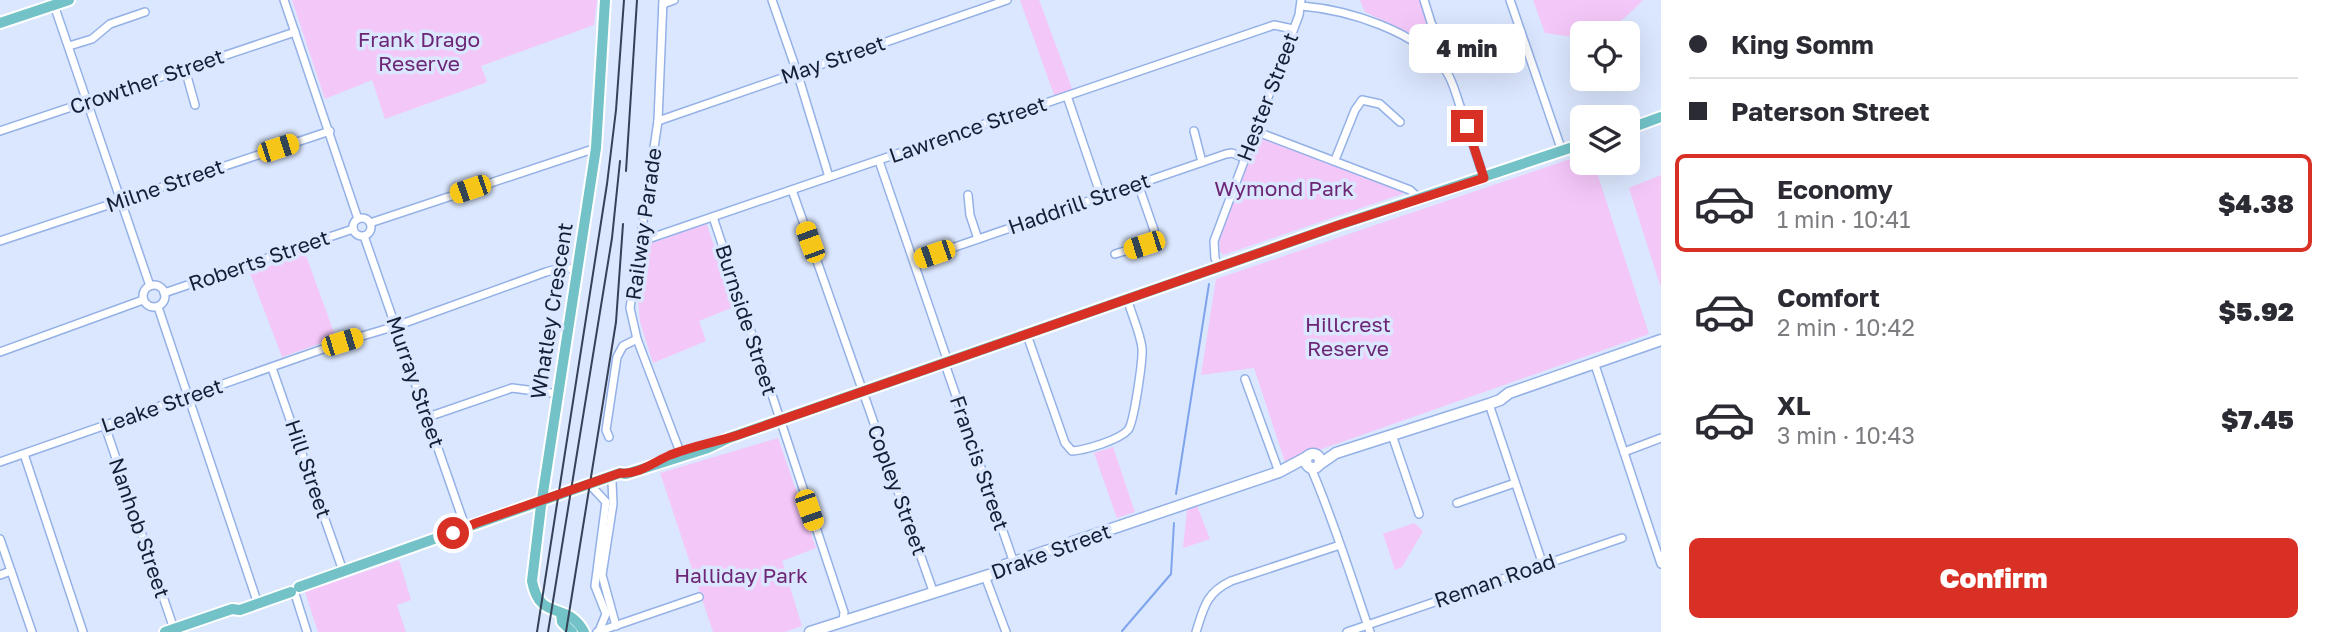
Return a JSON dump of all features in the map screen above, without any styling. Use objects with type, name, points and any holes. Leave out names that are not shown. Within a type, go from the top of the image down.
[{"type":"main road","points":[[0,23],[69,0]]},
{"type":"main road","name":"Whatley Crescent","points":[[584,632],[567,613],[544,606],[535,593],[532,581],[541,503],[596,148],[605,0]]},
{"type":"main road","points":[[1640,125],[1661,117]]},
{"type":"main road","points":[[169,630],[232,609],[240,610],[257,601],[466,529],[526,505],[612,482],[657,463],[708,448],[729,438],[1570,148]]},
{"type":"main road","points":[[657,463],[668,456],[717,439],[729,438]]},
{"type":"main road","points":[[466,529],[478,528],[620,473],[626,474]]},
{"type":"main road","name":"Whatley Crescent","points":[[561,613],[562,622],[572,632]]},
{"type":"street","points":[[284,0],[358,219],[365,218],[370,223],[370,232],[364,236]]},
{"type":"street","points":[[663,2],[674,0]]},
{"type":"street","points":[[772,0],[829,177]]},
{"type":"street","name":"May Street","points":[[659,121],[1007,0]]},
{"type":"street","points":[[1424,0],[1484,178]]},
{"type":"street","points":[[1510,0],[1562,151]]},
{"type":"street","name":"Railway Parade","points":[[663,2],[659,121],[631,308],[637,340],[680,452]]},
{"type":"street","points":[[1302,3],[1355,16],[1413,40],[1446,71]]},
{"type":"street","name":"Hester Street","points":[[1219,268],[1215,258],[1214,241],[1302,3]]},
{"type":"street","points":[[54,5],[150,286]]},
{"type":"street","points":[[69,46],[93,38],[110,24],[145,12]]},
{"type":"street","name":"Lawrence Street","points":[[642,241],[1274,24],[1293,29]]},
{"type":"street","points":[[1413,40],[1433,26]]},
{"type":"street","name":"Crowther Street","points":[[0,131],[295,32]]},
{"type":"street","points":[[185,69],[195,104]]},
{"type":"street","points":[[1068,96],[1101,196]]},
{"type":"street","points":[[1335,160],[1355,110],[1362,100],[1380,104],[1400,122]]},
{"type":"street","name":"Milne Street","points":[[0,241],[330,131]]},
{"type":"street","points":[[1194,131],[1202,162]]},
{"type":"street","points":[[1255,131],[1410,190],[1420,199]]},
{"type":"street","points":[[370,223],[596,148]]},
{"type":"street","name":"Haddrill Street","points":[[914,261],[1229,153],[1244,158]]},
{"type":"street","name":"Francis Street","points":[[879,160],[1014,563]]},
{"type":"street","points":[[1115,254],[1144,245],[1153,238],[1154,230],[1138,184]]},
{"type":"street","name":"Copley Street","points":[[792,190],[933,591]]},
{"type":"street","points":[[968,195],[970,215],[978,239]]},
{"type":"street","name":"Burnside Street","points":[[713,217],[844,612],[844,621]]},
{"type":"street","name":"Roberts Street","points":[[358,219],[353,229],[358,236],[364,236]]},
{"type":"street","name":"Roberts Street","points":[[164,293],[353,229]]},
{"type":"street","name":"Murray Street","points":[[364,236],[466,529]]},
{"type":"street","points":[[342,342],[396,326],[546,272],[578,268]]},
{"type":"street","points":[[143,300],[144,292],[150,286],[157,286],[164,293],[164,299],[158,307]]},
{"type":"street","points":[[143,300],[151,307],[158,307]]},
{"type":"street","points":[[0,352],[143,300]]},
{"type":"street","points":[[1027,335],[1065,443],[1072,451],[1082,450],[1120,436],[1132,424],[1142,354],[1128,300]]},
{"type":"street","points":[[158,307],[257,601]]},
{"type":"street","points":[[609,436],[606,430],[617,357],[623,346],[637,340]]},
{"type":"street","name":"Drake Street","points":[[810,632],[985,576],[1014,563],[1291,467],[1313,463],[1336,453],[1489,404],[1509,393],[1661,340]]},
{"type":"street","name":"Leake Street","points":[[0,462],[323,349]]},
{"type":"street","points":[[1595,365],[1661,564]]},
{"type":"street","name":"Hill Street","points":[[272,368],[343,571]]},
{"type":"street","points":[[1245,379],[1279,472]]},
{"type":"street","points":[[428,417],[512,388],[559,394]]},
{"type":"street","points":[[1489,404],[1543,565]]},
{"type":"street","name":"Nanhob Street","points":[[105,426],[169,630]]},
{"type":"street","points":[[1392,436],[1419,514]]},
{"type":"street","points":[[1624,452],[1661,438]]},
{"type":"street","points":[[24,454],[83,632]]},
{"type":"street","points":[[1313,463],[1368,629]]},
{"type":"street","points":[[612,482],[613,504],[602,582],[616,625]]},
{"type":"street","points":[[1457,503],[1515,483]]},
{"type":"street","points":[[593,488],[606,502],[595,586],[606,614],[597,631]]},
{"type":"street","name":"Reman Road","points":[[1347,632],[1368,629],[1622,538]]},
{"type":"street","points":[[0,539],[32,632]]},
{"type":"street","points":[[1196,632],[1207,600],[1216,588],[1340,545]]},
{"type":"street","points":[[0,575],[11,571]]},
{"type":"street","points":[[985,576],[1006,632]]},
{"type":"street","points":[[294,590],[307,632]]},
{"type":"street","points":[[597,631],[699,597]]},
{"type":"green space","name":"Frank Drago Reserve","points":[[292,0],[597,0],[594,25],[481,66],[487,82],[385,119],[372,80],[325,99]]},
{"type":"green space","points":[[1020,0],[1039,0],[1074,94],[1056,100]]},
{"type":"green space","points":[[1360,0],[1419,0],[1428,24],[1422,32],[1414,35],[1365,12]]},
{"type":"green space","points":[[1533,0],[1643,0],[1620,21],[1570,21],[1570,37],[1545,33]]},
{"type":"green space","name":"Wymond Park","points":[[1266,136],[1405,188],[1405,193],[1223,255],[1219,238],[1258,138]]},
{"type":"green space","name":"Hillcrest Reserve","points":[[1570,159],[1570,175],[1598,175],[1649,334],[1285,462],[1254,368],[1201,375],[1216,279]]},
{"type":"green space","points":[[1661,175],[1661,288],[1629,188]]},
{"type":"green space","points":[[706,223],[736,306],[699,321],[706,341],[653,363],[640,322],[638,299],[650,244]]},
{"type":"green space","points":[[305,253],[336,338],[282,357],[250,273]]},
{"type":"green space","name":"Halliday Park","points":[[778,438],[816,548],[782,561],[802,626],[785,632],[713,632],[660,473]]},
{"type":"green space","points":[[1113,447],[1135,512],[1117,518],[1094,453]]},
{"type":"green space","points":[[1197,506],[1210,539],[1183,548],[1187,510]]},
{"type":"green space","points":[[1414,523],[1423,531],[1402,567],[1395,570],[1383,534]]},
{"type":"green space","points":[[399,560],[411,600],[397,605],[406,632],[318,632],[305,592]]},
{"type":"waterway","points":[[1176,494],[1209,284]]},
{"type":"waterway","points":[[1122,631],[1171,574],[1174,523]]},
{"type":"railway","points":[[537,632],[607,184],[616,110],[624,0]]},
{"type":"railway","points":[[626,171],[637,0]]},
{"type":"railway","points":[[548,632],[612,238],[620,161]]},
{"type":"railway","points":[[566,632],[616,322],[623,224]]},
{"type":"route","points":[[453,533],[620,473],[626,474],[657,463],[668,456],[717,439],[738,435],[1339,225],[1484,178],[1467,126]]}]
